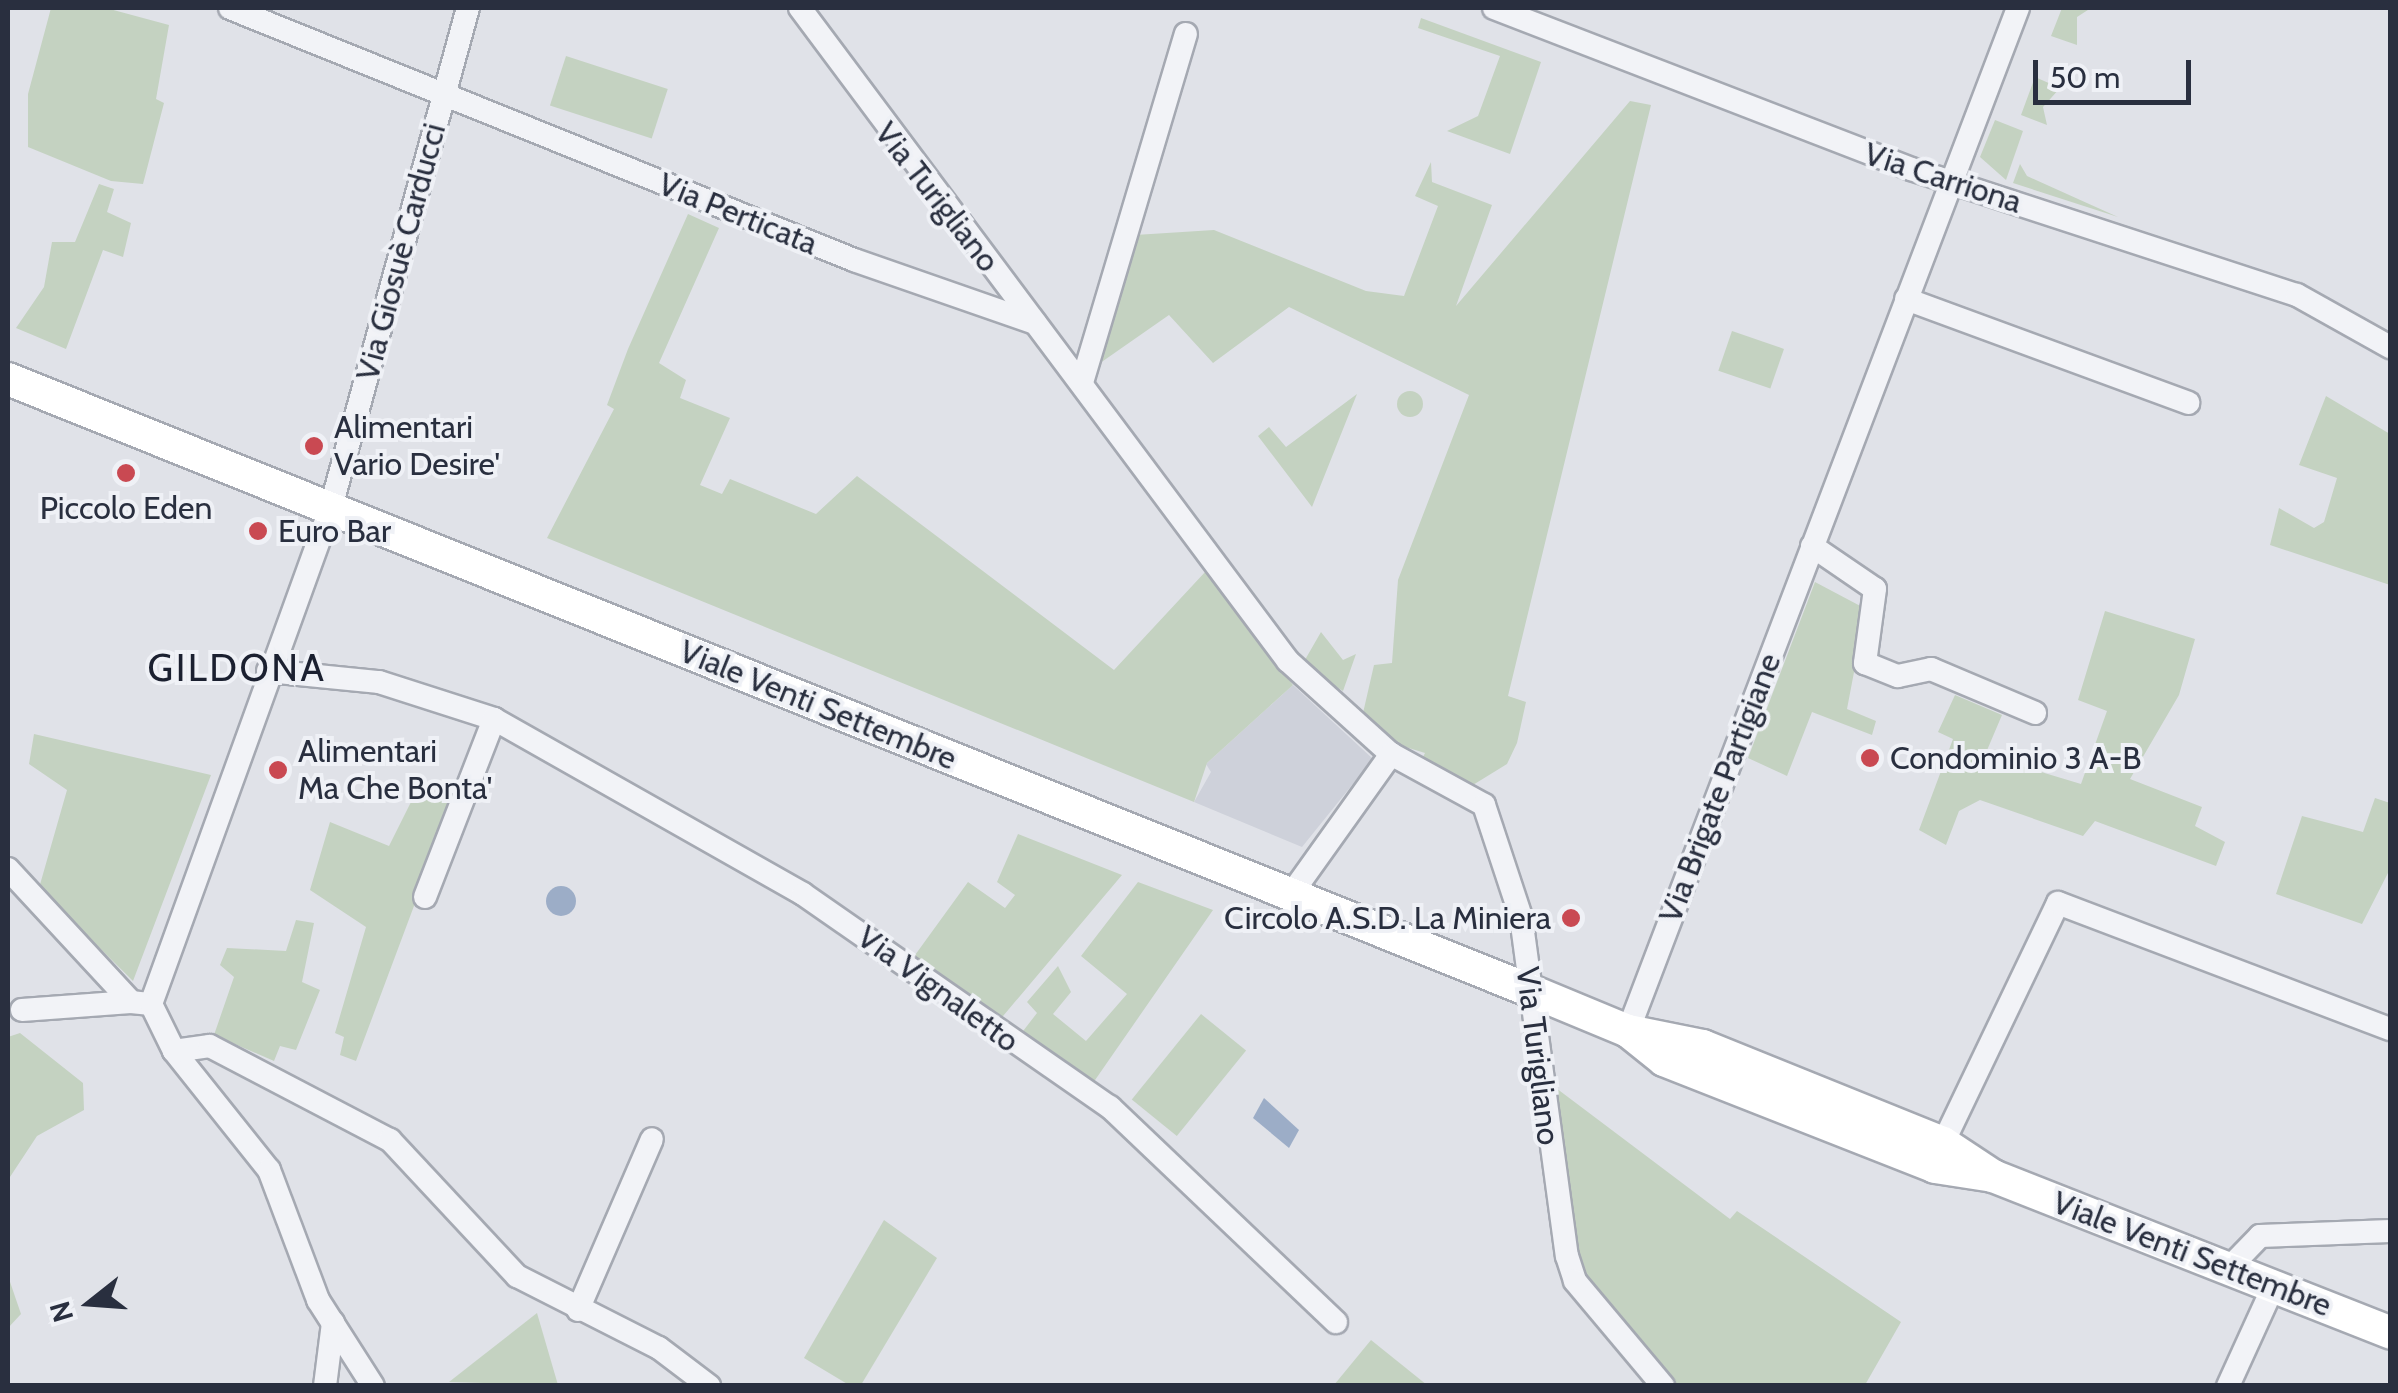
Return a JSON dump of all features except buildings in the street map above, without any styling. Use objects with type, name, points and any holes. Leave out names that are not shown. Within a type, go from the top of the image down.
[{"type":"main road","name":"Viale Venti Settembre","points":[[8,379],[1292,892],[1628,1031],[1664,1060],[1935,1167],[1994,1176]]},
{"type":"main road","name":"Viale Venti Settembre","points":[[1628,1031],[1674,1035],[1943,1142],[1994,1176],[2390,1332]]},
{"type":"street","name":"Via Perticata","points":[[230,8],[444,96],[1035,323]]},
{"type":"street","name":"Via Giosuè Carducci","points":[[141,1003],[332,507],[468,8]]},
{"type":"street","name":"Via Turigliano","points":[[800,8],[1035,323],[1083,379],[1288,660],[1391,754],[1484,805],[1514,885],[1575,1281],[1663,1386]]},
{"type":"street","name":"Via Carriona","points":[[1494,8],[1950,182],[2250,278],[2362,324],[2389,342]]},
{"type":"street","name":"Via Brigate Partigiane","points":[[1628,1031],[2018,8]]},
{"type":"street","points":[[1083,379],[1186,34]]},
{"type":"street","points":[[1906,299],[2188,403]]},
{"type":"street","points":[[1812,546],[1874,589],[1865,663],[1898,676],[1924,666],[2035,713]]},
{"type":"street","name":"Via Vignaletto","points":[[268,671],[380,682],[494,718],[803,894],[1102,1100],[1336,1322]]},
{"type":"street","points":[[425,897],[494,718]]},
{"type":"street","points":[[1292,892],[1391,754]]},
{"type":"street","points":[[8,869],[141,1003],[174,1051],[269,1170],[333,1323],[373,1386]]},
{"type":"street","points":[[1943,1142],[2058,903],[2390,1029]]},
{"type":"street","points":[[22,1010],[141,1003]]},
{"type":"street","points":[[174,1051],[210,1046],[390,1140],[517,1276],[659,1348],[708,1386]]},
{"type":"street","points":[[578,1310],[652,1138]]},
{"type":"street","points":[[2230,1268],[2260,1236],[2390,1231]]},
{"type":"street","points":[[2228,1386],[2274,1284]]},
{"type":"street","points":[[325,1386],[333,1323]]},
{"type":"shaded area","points":[[1293,685],[1373,759],[1302,847],[1194,802],[1211,772],[1206,764]]},
{"type":"green space","points":[[51,8],[106,8],[169,25],[156,99],[164,103],[143,184],[111,181],[28,147],[28,94]]},
{"type":"green space","points":[[2062,8],[2091,8],[2077,17],[2077,45],[2051,36]]},
{"type":"green space","points":[[1421,18],[1541,62],[1510,154],[1447,131],[1478,116],[1500,56],[1418,28]]},
{"type":"green space","points":[[566,56],[668,89],[652,139],[550,105]]},
{"type":"green space","points":[[2035,77],[2060,88],[2043,107],[2047,125],[2021,115]]},
{"type":"green space","points":[[1630,101],[1651,105],[1508,696],[1526,702],[1517,743],[1507,764],[1468,788],[1420,763],[1425,753],[1399,745],[1363,713],[1374,665],[1392,663],[1398,580],[1469,395],[1289,307],[1213,363],[1169,315],[1093,368],[1135,235],[1214,230],[1366,291],[1404,296],[1438,206],[1415,196],[1431,162],[1432,182],[1492,205],[1456,306]]},
{"type":"green space","points":[[1995,120],[2023,131],[2006,180],[1980,157]]},
{"type":"green space","points":[[2020,164],[2027,176],[2118,217],[2013,183]]},
{"type":"green space","points":[[99,184],[114,189],[107,212],[131,223],[123,257],[103,250],[66,349],[16,328],[44,287],[52,242],[75,242]]},
{"type":"green space","points":[[688,214],[719,228],[659,363],[686,380],[680,398],[730,418],[700,485],[722,494],[730,479],[816,514],[857,476],[1114,670],[1206,571],[1293,685],[1207,763],[1194,802],[547,538],[614,409],[607,405],[628,349]]},
{"type":"green space","points":[[1732,331],[1784,349],[1770,389],[1718,371]]},
{"type":"green space","points":[[1410,391],[1420,394],[1420,414],[1410,417],[1400,414],[1397,404],[1400,394]]},
{"type":"green space","points":[[1357,394],[1312,507],[1258,436],[1269,427],[1286,447]]},
{"type":"green space","points":[[2326,396],[2390,434],[2390,585],[2270,545],[2279,508],[2314,528],[2324,522],[2337,478],[2299,465]]},
{"type":"green space","points":[[1815,582],[1866,609],[1847,709],[1876,721],[1872,735],[1812,712],[1787,776],[1748,758]]},
{"type":"green space","points":[[2105,611],[2195,639],[2179,695],[2130,779],[2202,807],[2195,826],[2225,842],[2216,866],[2095,821],[2083,836],[1980,800],[1959,811],[1946,845],[1919,830],[1953,739],[1938,732],[1955,695],[2002,715],[1985,755],[2081,784],[2107,711],[2078,700]]},
{"type":"green space","points":[[1321,632],[1343,660],[1356,654],[1343,691],[1302,665]]},
{"type":"green space","points":[[34,734],[211,775],[133,981],[39,888],[67,790],[29,764]]},
{"type":"green space","points":[[418,788],[454,799],[356,1061],[340,1055],[344,1037],[335,1033],[366,927],[310,890],[330,822],[389,846]]},
{"type":"green space","points":[[2375,798],[2390,803],[2390,869],[2362,924],[2276,894],[2302,816],[2363,832]]},
{"type":"green space","points":[[1018,834],[1122,875],[998,1022],[910,962],[968,882],[1005,908],[1015,895],[997,882]]},
{"type":"green space","points":[[1138,882],[1213,910],[1093,1083],[1020,1035],[1037,1013],[1027,1002],[1058,966],[1071,992],[1053,1014],[1086,1041],[1127,994],[1081,956]]},
{"type":"green space","points":[[296,920],[314,923],[302,982],[320,990],[296,1050],[280,1046],[274,1061],[214,1035],[234,977],[220,965],[227,948],[286,951]]},
{"type":"green space","points":[[1201,1014],[1246,1051],[1177,1136],[1132,1099]]},
{"type":"green space","points":[[20,1033],[83,1083],[84,1110],[37,1136],[8,1180],[8,1037]]},
{"type":"green space","points":[[1552,1085],[1730,1219],[1737,1211],[1901,1322],[1865,1385],[1675,1385],[1577,1265]]},
{"type":"green space","points":[[884,1220],[937,1258],[861,1385],[849,1385],[804,1358]]},
{"type":"green space","points":[[8,1276],[21,1314],[8,1328]]},
{"type":"green space","points":[[537,1313],[558,1385],[449,1382],[477,1360]]},
{"type":"green space","points":[[1371,1340],[1427,1385],[1334,1385]]},
{"type":"water","points":[[561,886],[572,890],[576,901],[572,912],[561,916],[550,912],[546,901],[550,890]]},
{"type":"water","points":[[1264,1098],[1299,1130],[1289,1148],[1253,1118]]},
{"type":"place","name":"Alimentari Vario Desire'","points":[[314,446]]},
{"type":"place","name":"Piccolo Eden","points":[[126,473]]},
{"type":"place","name":"Euro Bar","points":[[258,531]]},
{"type":"place","name":"Condominio 3 A-B","points":[[1870,758]]},
{"type":"place","name":"Alimentari Ma Che Bonta'","points":[[278,770]]},
{"type":"place","name":"Circolo A.S.D. La Miniera","points":[[1571,918]]},
{"type":"district","name":"GILDONA","points":[[237,668]]}]
